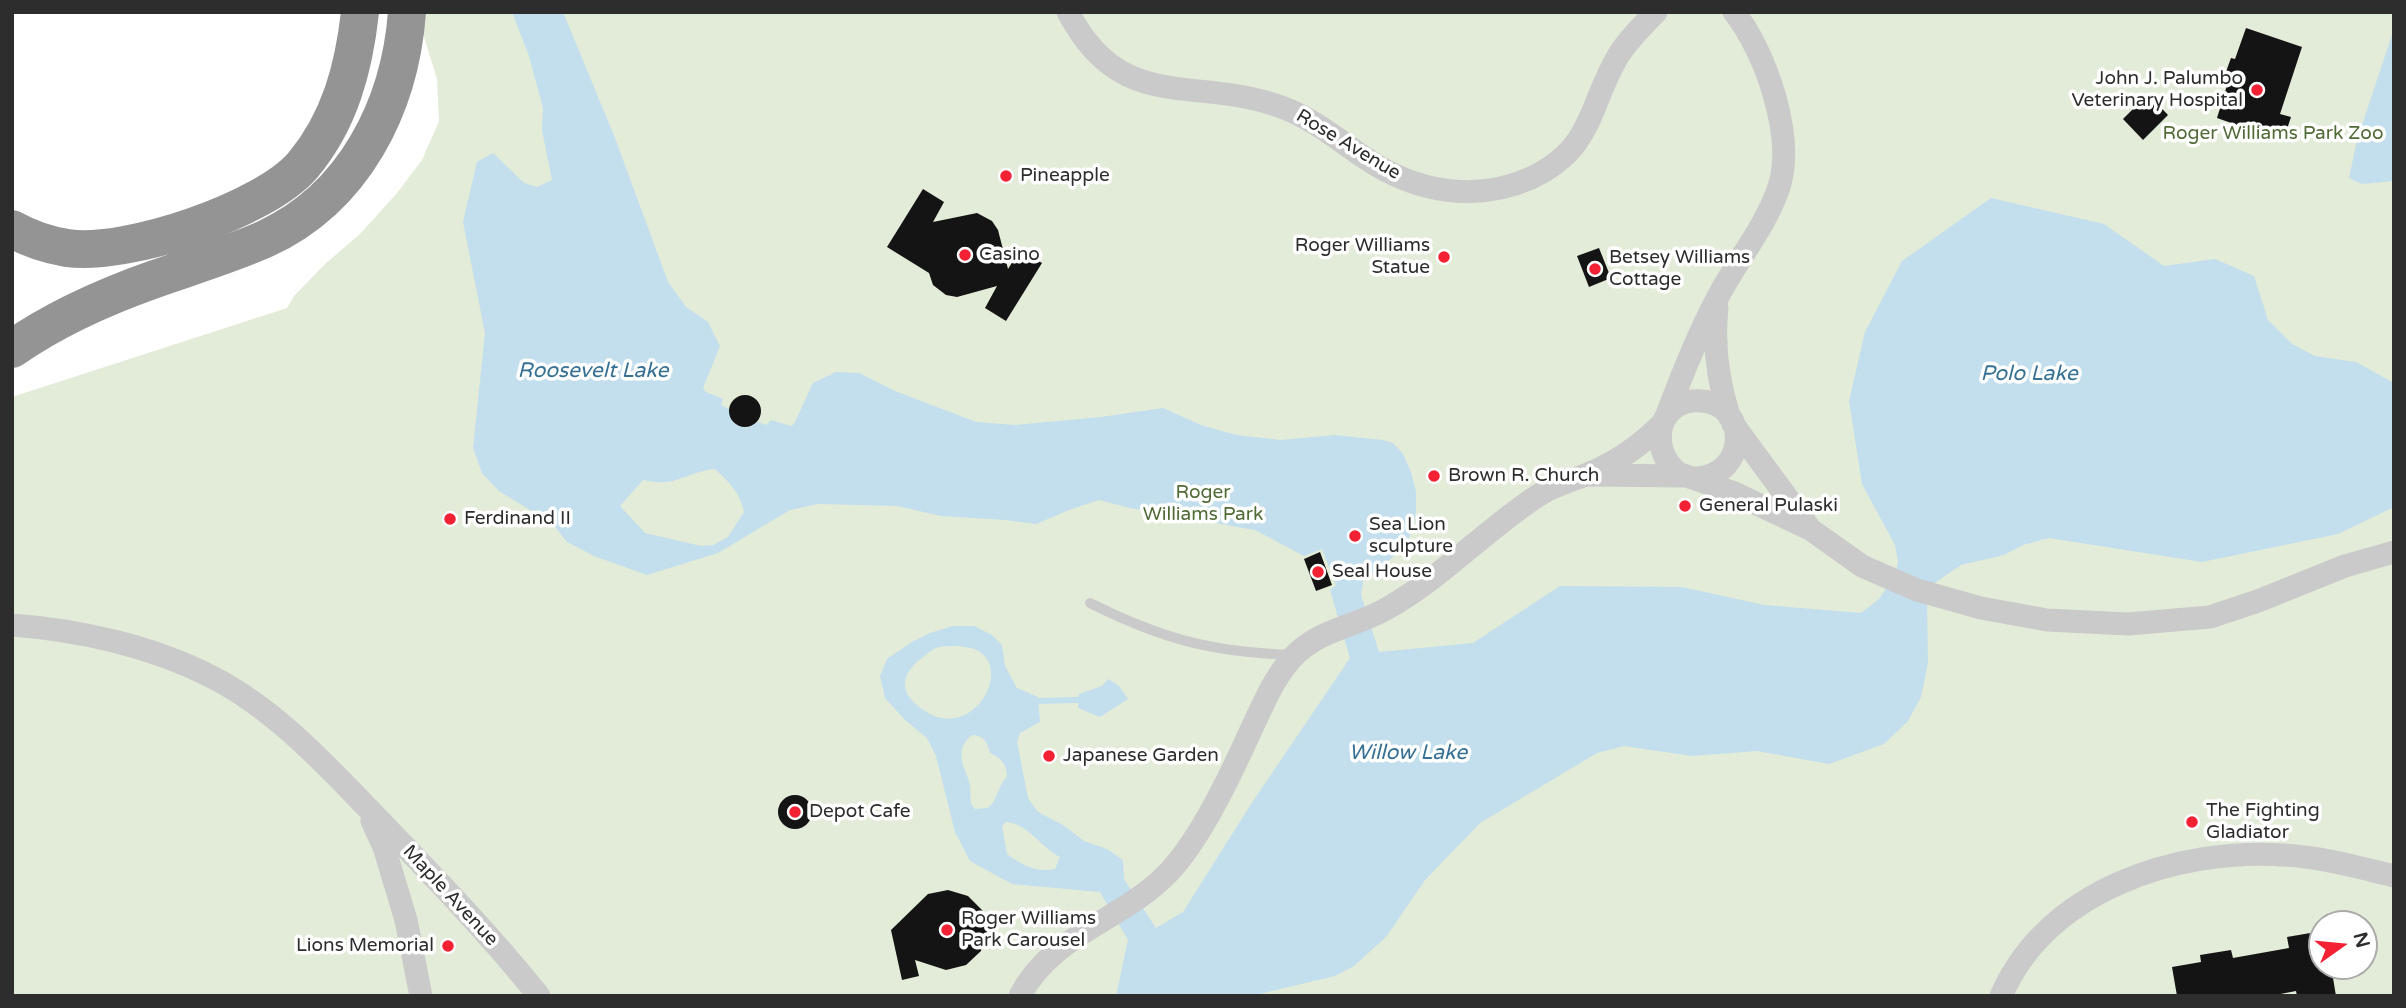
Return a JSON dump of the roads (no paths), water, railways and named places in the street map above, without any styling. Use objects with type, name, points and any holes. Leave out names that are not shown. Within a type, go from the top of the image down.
[{"type":"highway","points":[[12,229],[32,238],[69,248],[113,247],[162,237],[209,221],[234,211],[288,180],[307,160],[335,117],[352,68],[360,12]]},
{"type":"highway","points":[[12,349],[48,326],[89,305],[267,238],[305,215],[323,200],[355,164],[379,124],[396,80],[407,12]]},
{"type":"street","name":"Rose Avenue","points":[[1068,12],[1094,50],[1121,73],[1138,81],[1154,86],[1235,95],[1282,107],[1319,125],[1399,177],[1432,188],[1460,192],[1509,186],[1530,178],[1562,158],[1584,133],[1618,56],[1656,12]]},
{"type":"street","points":[[1734,12],[1754,43],[1769,76],[1781,133],[1784,163],[1772,203],[1721,291],[1698,337],[1664,422],[1660,433],[1662,452],[1671,467],[1810,529],[1838,550],[1880,575],[1945,600],[2016,615],[2071,622],[2128,624],[2189,620],[2231,611],[2345,566],[2394,552]]},
{"type":"street","points":[[1586,475],[1691,477],[1713,475],[1728,464],[1736,449],[1737,440],[1722,391],[1716,346],[1721,291]]},
{"type":"street","points":[[1020,996],[1050,956],[1073,938],[1140,897],[1168,873],[1187,848],[1226,783],[1277,678],[1295,655],[1316,638],[1384,611],[1413,592],[1536,497],[1623,455],[1664,422],[1677,407],[1699,400],[1712,403],[1731,420],[1810,529]]},
{"type":"street","points":[[12,625],[62,630],[111,641],[166,658],[212,676],[252,701],[274,719],[358,798],[370,816],[384,847],[406,920],[421,996]]},
{"type":"street","name":"Maple Avenue","points":[[358,798],[457,902],[539,996]]},
{"type":"street","points":[[2001,996],[2019,961],[2051,927],[2090,899],[2141,873],[2198,860],[2262,854],[2308,857],[2394,876]]},
{"type":"lane","points":[[1090,603],[1136,625],[1189,643],[1242,652],[1295,655]]},
{"type":"water","points":[[512,12],[563,12],[615,138],[668,282],[686,307],[708,322],[720,346],[703,388],[723,399],[721,405],[729,409],[734,423],[747,428],[758,422],[766,425],[771,420],[791,426],[813,383],[836,372],[859,373],[895,391],[976,422],[1015,425],[1163,408],[1201,425],[1236,435],[1281,440],[1335,435],[1393,443],[1403,454],[1411,472],[1416,492],[1416,511],[1406,546],[1363,582],[1361,595],[1379,652],[1473,643],[1560,586],[1682,587],[1764,605],[1861,613],[1879,599],[1895,575],[1898,562],[1895,545],[1862,484],[1849,401],[1865,332],[1902,261],[1991,198],[2104,224],[2164,266],[2215,259],[2254,276],[2268,320],[2292,344],[2315,356],[2356,362],[2394,383],[2394,507],[2338,534],[2202,562],[2049,538],[2023,545],[2004,555],[1961,565],[1930,586],[1927,599],[1928,663],[1921,697],[1908,721],[1884,744],[1829,764],[1757,751],[1692,756],[1624,746],[1597,753],[1480,823],[1425,880],[1386,937],[1354,966],[1335,976],[1251,996],[1116,996],[1128,940],[1100,892],[1012,884],[970,861],[955,832],[936,756],[927,738],[905,720],[885,698],[880,676],[887,659],[930,633],[953,626],[974,626],[992,635],[1002,645],[1005,666],[1017,688],[1038,697],[1040,722],[1020,733],[1017,742],[1028,798],[1038,812],[1063,825],[1084,841],[1107,849],[1123,860],[1124,879],[1156,928],[1183,912],[1251,804],[1350,658],[1330,590],[1336,585],[1322,549],[1304,556],[1255,530],[1099,500],[1036,524],[941,516],[897,506],[818,504],[790,510],[718,553],[647,575],[594,556],[567,542],[553,524],[499,491],[482,473],[473,448],[485,333],[463,222],[477,162],[493,153],[524,183],[537,187],[552,180],[542,130],[543,108],[529,56]],"holes":[[[715,469],[729,483],[737,493],[744,512],[728,537],[713,545],[701,546],[645,533],[620,506],[643,480],[666,482]],[[939,647],[974,649],[986,658],[991,671],[990,685],[983,699],[972,711],[957,718],[940,718],[922,709],[910,698],[906,692],[905,680],[912,667],[931,651]],[[972,735],[982,738],[990,753],[1000,759],[1006,768],[1007,777],[988,808],[975,809],[971,804],[970,784],[962,757],[966,741]],[[1006,822],[1021,826],[1060,857],[1055,869],[1030,867],[1007,854],[1002,826]]]},
{"type":"water","points":[[2394,29],[2394,181],[2362,184],[2349,178],[2357,140]]},
{"type":"water","points":[[1108,679],[1118,685],[1128,699],[1100,717],[1078,708],[1079,694],[1102,686]]},
{"type":"waterway","points":[[1038,701],[1077,700]]},
{"type":"place","name":"John J. Palumbo Veterinary Hospital","points":[[2257,90]]},
{"type":"place","name":"Pineapple","points":[[1006,176]]},
{"type":"place","name":"Casino","points":[[965,255]]},
{"type":"place","name":"Roger Williams Statue","points":[[1444,257]]},
{"type":"place","name":"Betsey Williams Cottage","points":[[1595,269]]},
{"type":"place","name":"Brown R. Church","points":[[1434,476]]},
{"type":"place","name":"General Pulaski","points":[[1685,506]]},
{"type":"place","name":"Ferdinand II","points":[[450,519]]},
{"type":"place","name":"Sea Lion sculpture","points":[[1355,536]]},
{"type":"place","name":"Seal House","points":[[1318,572]]},
{"type":"place","name":"Japanese Garden","points":[[1049,756]]},
{"type":"place","name":"Depot Cafe","points":[[795,812]]},
{"type":"place","name":"The Fighting Gladiator","points":[[2192,822]]},
{"type":"place","name":"Roger Williams Park Carousel","points":[[947,930]]},
{"type":"place","name":"Lions Memorial","points":[[448,946]]},
{"type":"park label","name":"Roger Williams Park Zoo","points":[[2273,134]]},
{"type":"park label","name":"Roger Williams Park","points":[[1203,504]]},
{"type":"water label","name":"Roosevelt Lake","points":[[593,371]]},
{"type":"water label","name":"Polo Lake","points":[[2029,374]]},
{"type":"water label","name":"Willow Lake","points":[[1408,753]]}]
